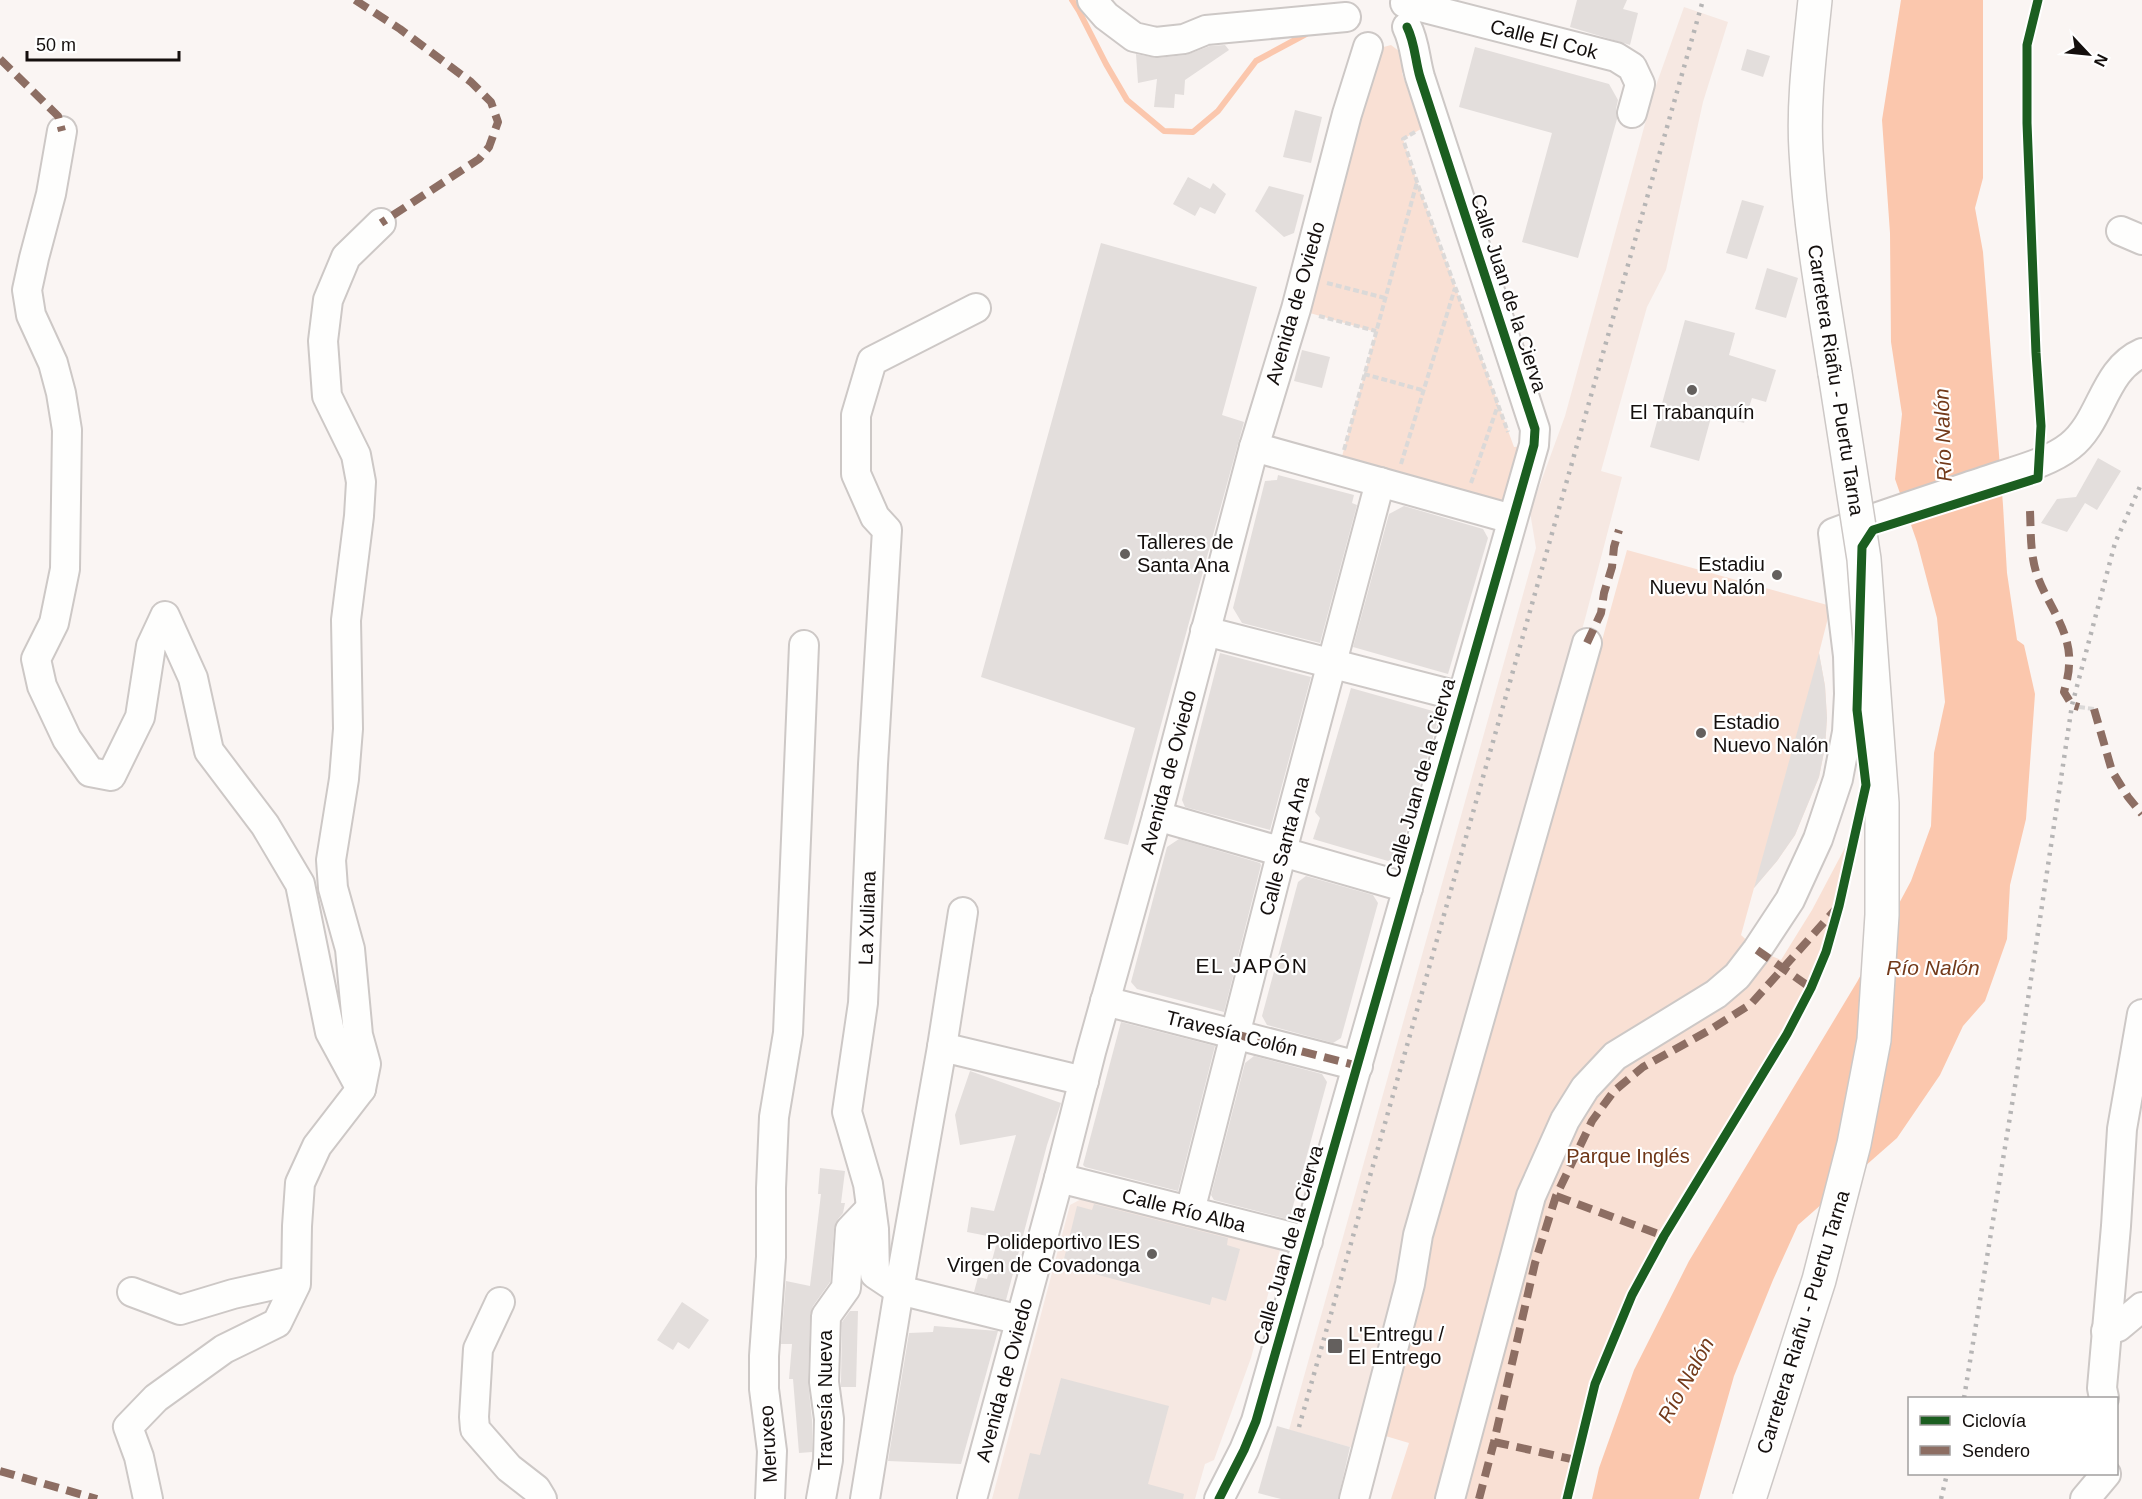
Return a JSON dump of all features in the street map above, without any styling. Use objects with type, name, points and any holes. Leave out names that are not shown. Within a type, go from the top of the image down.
[{"type":"main road","name":"Carretera Riañu - Puertu Tarna","points":[[1749,1499],[1820,1280],[1854,1144],[1874,1040],[1882,915],[1882,803],[1864,559],[1816,253],[1806,149],[1807,75],[1815,0]]},
{"type":"street","points":[[1092,0],[1106,16],[1134,38],[1156,42],[1184,39],[1206,30],[1349,8],[1348,27],[1359,42],[1395,24]]},
{"type":"street","name":"Calle Juan de la Cierva","points":[[1219,1499],[1244,1450],[1256,1420],[1534,445],[1534,429],[1416,64],[1395,24]]},
{"type":"street","name":"Calle El Cok","points":[[1395,24],[1616,57],[1632,67],[1640,84],[1632,114]]},
{"type":"street","name":"Avenida de Oviedo","points":[[972,1499],[1105,1001],[1157,816],[1254,447],[1296,309],[1303,277],[1395,24]]},
{"type":"street","points":[[62,131],[51,194],[27,290],[31,315],[53,363],[67,430],[65,569],[54,623],[36,659],[42,686],[67,739],[90,772],[111,776],[140,717],[151,646],[165,616],[193,678],[209,751],[265,825],[300,884],[330,1032],[361,1089]]},
{"type":"street","points":[[148,1499],[139,1457],[128,1427],[156,1398],[224,1349],[277,1323],[296,1284],[300,1183],[317,1146],[361,1089],[366,1064],[358,1035],[350,949],[333,888],[331,860],[344,778],[348,729],[346,620],[361,482],[356,455],[327,396],[323,341],[328,300],[346,256],[381,223]]},
{"type":"street","name":"La Xuliana","points":[[899,1290],[875,1274],[874,1229],[868,1184],[847,1112],[863,1003],[873,764],[887,530],[875,517],[856,474],[856,415],[872,361],[976,308]]},
{"type":"street","points":[[1450,1499],[1531,1196],[1565,1120],[1586,1088],[1615,1056],[1716,994],[1737,976],[1790,900],[1818,839],[1838,779],[1847,732],[1849,694],[1848,656],[1833,533],[2027,467],[2069,446],[2085,431],[2114,376],[2142,353]]},
{"type":"street","points":[[1254,447],[1512,519]]},
{"type":"street","name":"Calle Santa Ana","points":[[1190,1211],[1332,663],[1387,484]]},
{"type":"street","points":[[1205,631],[1462,697]]},
{"type":"street","points":[[1354,1499],[1410,1284],[1418,1235],[1587,643]]},
{"type":"street","name":"Meruxeo","points":[[770,1499],[772,1450],[764,1389],[764,1356],[771,1257],[774,1117],[788,1033],[804,645]]},
{"type":"street","points":[[1157,816],[1408,888]]},
{"type":"street","points":[[865,1499],[963,912]]},
{"type":"street","name":"Travesía Colón","points":[[1105,1001],[1358,1066]]},
{"type":"street","points":[[2104,1397],[2102,1388],[2122,1129],[2142,1014]]},
{"type":"street","points":[[942,1047],[1084,1081]]},
{"type":"street","name":"Calle Río Alba","points":[[1059,1178],[1308,1241]]},
{"type":"street","name":"Travesía Nueva","points":[[821,1499],[828,1460],[829,1419],[824,1383],[826,1316],[846,1288],[850,1230],[871,1208]]},
{"type":"street","points":[[132,1292],[180,1310],[233,1294],[296,1280]]},
{"type":"street","points":[[899,1290],[1020,1320]]},
{"type":"street","points":[[500,1302],[478,1349],[475,1429],[509,1468],[536,1489],[542,1499]]},
{"type":"street","points":[[2106,1331],[2118,1326],[2142,1307]]},
{"type":"street","points":[[2085,1499],[2104,1475]]},
{"type":"path","points":[[1338,471],[1417,182],[1514,448],[1534,445]]},
{"type":"path","points":[[1303,277],[1385,298]]},
{"type":"path","points":[[1387,484],[1422,390],[1456,287]]},
{"type":"path","points":[[1296,309],[1376,332]]},
{"type":"path","points":[[1364,374],[1422,390]]},
{"type":"path","points":[[1464,506],[1498,404]]},
{"type":"path","points":[[2079,707],[2094,710]]},
{"type":"shaded area","points":[[1684,7],[1728,22],[1703,102],[1666,270],[1647,307],[1601,471],[1622,477],[1585,619],[1408,1234],[1357,1449],[1289,1430],[1536,548],[1530,512],[1565,416],[1654,91]]},
{"type":"shaded area","points":[[1087,1196],[1281,1246],[1251,1358],[1214,1460],[1205,1464],[1195,1499],[992,1499],[1070,1205]]},
{"type":"green space","points":[[1391,45],[1416,64],[1402,73],[1421,129],[1403,139],[1417,182],[1514,447],[1534,445],[1512,519],[1338,471],[1376,332],[1296,309],[1380,48]]},
{"type":"green space","name":"Parque Inglés","points":[[1627,550],[1831,606],[1819,653],[1825,686],[1827,718],[1825,747],[1819,777],[1795,835],[1754,888],[1741,935],[1757,950],[1781,960],[1812,910],[1857,825],[1838,907],[1820,967],[1798,1013],[1676,1217],[1622,1317],[1594,1393],[1567,1499],[1391,1499],[1409,1443],[1372,1432],[1521,875],[1536,879]]},
{"type":"water","name":"Río Nalón","points":[[1901,0],[1983,0],[1983,178],[1975,208],[1983,252],[2007,573],[2017,640],[2024,645],[2035,694],[2026,819],[2010,885],[2007,939],[1985,1001],[1963,1026],[1940,1075],[1897,1138],[1798,1225],[1734,1376],[1699,1499],[1592,1499],[1599,1468],[1634,1370],[1689,1261],[1857,982],[1911,881],[1931,826],[1934,753],[1945,702],[1937,618],[1917,542],[1895,479],[1902,414],[1891,342],[1890,233],[1882,120]]},
{"type":"building","points":[[1577,0],[1627,0],[1623,9],[1638,13],[1630,45],[1570,27]]},
{"type":"building","points":[[1225,45],[1229,50],[1185,80],[1184,95],[1175,94],[1174,108],[1154,107],[1157,79],[1138,83],[1136,54],[1157,58],[1186,55],[1210,46]]},
{"type":"building","points":[[1475,47],[1609,84],[1618,100],[1617,119],[1578,258],[1522,242],[1552,133],[1459,107]]},
{"type":"building","points":[[1747,49],[1770,56],[1763,77],[1741,70]]},
{"type":"building","points":[[1295,110],[1322,117],[1311,163],[1283,157]]},
{"type":"building","points":[[1188,177],[1210,189],[1213,183],[1226,194],[1215,214],[1200,207],[1195,216],[1173,204]]},
{"type":"building","points":[[1269,186],[1304,195],[1294,233],[1284,237],[1255,211]]},
{"type":"building","points":[[1742,200],[1764,206],[1747,259],[1726,253]]},
{"type":"building","name":"Talleres de Santa Ana","points":[[1101,243],[1257,287],[1222,415],[1244,422],[1128,845],[1104,839],[1135,728],[981,677]]},
{"type":"building","points":[[1767,268],[1798,278],[1786,318],[1755,309]]},
{"type":"building","name":"El Trabanquín","points":[[1685,320],[1735,333],[1729,355],[1776,370],[1766,402],[1752,398],[1744,423],[1712,414],[1699,461],[1650,447]]},
{"type":"building","points":[[1302,350],[1330,357],[1322,388],[1294,381]]},
{"type":"building","points":[[2098,458],[2121,471],[2097,510],[2085,503],[2067,532],[2041,523],[2057,499],[2076,497]]},
{"type":"building","points":[[1278,475],[1354,495],[1352,503],[1357,505],[1320,643],[1242,623],[1233,608],[1265,481],[1277,480]]},
{"type":"building","points":[[1404,506],[1483,529],[1488,538],[1448,674],[1353,647],[1389,514]]},
{"type":"building","points":[[1220,653],[1311,677],[1270,830],[1185,807],[1182,800]]},
{"type":"building","points":[[1819,653],[1825,686],[1827,718],[1825,747],[1819,777],[1795,835],[1754,888]]},
{"type":"building","points":[[1351,688],[1440,713],[1400,854],[1388,861],[1313,839],[1320,818],[1315,812]]},
{"type":"building","points":[[1179,839],[1261,865],[1224,1012],[1137,989],[1131,982],[1167,847]]},
{"type":"building","points":[[1306,876],[1373,895],[1378,903],[1341,1038],[1333,1043],[1267,1025],[1262,1016],[1298,882]]},
{"type":"building","points":[[1121,1022],[1215,1046],[1178,1191],[1083,1165]]},
{"type":"building","points":[[1254,1056],[1322,1074],[1327,1082],[1290,1217],[1287,1219],[1214,1200],[1211,1195],[1245,1063]]},
{"type":"building","points":[[970,1071],[1061,1103],[1047,1145],[1006,1300],[974,1292],[978,1277],[987,1279],[998,1238],[967,1232],[971,1207],[994,1211],[1016,1135],[960,1145],[955,1115]]},
{"type":"building","points":[[820,1168],[845,1171],[841,1203],[845,1203],[843,1213],[834,1229],[830,1282],[813,1306],[810,1316],[808,1382],[812,1420],[812,1452],[799,1453],[793,1379],[789,1379],[792,1344],[781,1344],[786,1281],[810,1286],[821,1194],[818,1194]]},
{"type":"building","name":"Polideportivo IES Virgen de Covadonga","points":[[1094,1204],[1228,1238],[1227,1245],[1240,1249],[1226,1301],[1212,1297],[1210,1305],[1076,1269],[1078,1262],[1064,1259],[1077,1206],[1092,1210]]},
{"type":"building","points":[[682,1302],[709,1320],[689,1349],[678,1342],[673,1350],[657,1340]]},
{"type":"building","points":[[850,1311],[858,1311],[856,1387],[841,1387],[842,1322]]},
{"type":"building","points":[[934,1326],[998,1331],[961,1464],[888,1461],[909,1333],[933,1332]]},
{"type":"building","points":[[1061,1378],[1169,1406],[1148,1484],[1184,1494],[1183,1499],[1018,1499],[1030,1453],[1040,1455]]},
{"type":"building","points":[[1277,1426],[1350,1447],[1338,1499],[1281,1499],[1258,1493]]},
{"type":"waterway","points":[[1072,0],[1127,100],[1164,131],[1193,132],[1218,111],[1256,61],[1306,34]]},
{"type":"railway","points":[[1299,1427],[1703,0]]},
{"type":"railway","points":[[1964,1397],[2015,1086],[2072,705],[2115,543],[2142,482]]},
{"type":"railway","points":[[1941,1499],[1947,1475]]},
{"type":"marked path","points":[[355,0],[400,29],[471,82],[491,102],[498,122],[489,147],[479,159],[381,223]]},
{"type":"marked path","points":[[0,59],[58,116],[62,131]]},
{"type":"marked path","points":[[2030,511],[2031,543],[2037,575],[2067,641],[2068,672],[2064,692],[2072,705],[2079,707]]},
{"type":"marked path","points":[[1587,643],[1601,613],[1619,530]]},
{"type":"marked path","points":[[2094,709],[2112,771],[2142,814]]},
{"type":"marked path","points":[[1479,1499],[1535,1263],[1556,1196],[1592,1121],[1614,1091],[1643,1067],[1751,1004],[1835,910]]},
{"type":"marked path","points":[[1757,950],[1811,988]]},
{"type":"marked path","points":[[1235,1034],[1358,1066]]},
{"type":"marked path","points":[[1556,1196],[1664,1236]]},
{"type":"marked path","points":[[1494,1442],[1576,1460]]},
{"type":"marked path","points":[[0,1471],[97,1499]]},
{"type":"cycle path","points":[[1567,1499],[1595,1384],[1632,1295],[1664,1236],[1787,1034],[1811,988],[1826,952],[1839,906],[1866,785],[1857,710],[1862,547],[1873,530],[2038,478],[2041,426],[2027,123],[2027,45],[2038,0]]},
{"type":"cycle path","points":[[1219,1499],[1256,1421],[1534,445],[1535,429],[1420,77],[1412,39],[1407,27]]},
{"type":"place","name":"El Trabanquín","points":[[1692,390]]},
{"type":"place","name":"Talleres de Santa Ana","points":[[1125,554]]},
{"type":"place","name":"Estadiu Nuevu Nalón","points":[[1777,575]]},
{"type":"place","name":"Estadio Nuevo Nalón","points":[[1701,733]]},
{"type":"place","name":"Polideportivo IES Virgen de Covadonga","points":[[1152,1254]]},
{"type":"place","name":"L'Entregu / El Entrego","points":[[1335,1346]]},
{"type":"district","name":"EL JAPÓN","points":[[1252,966]]}]
